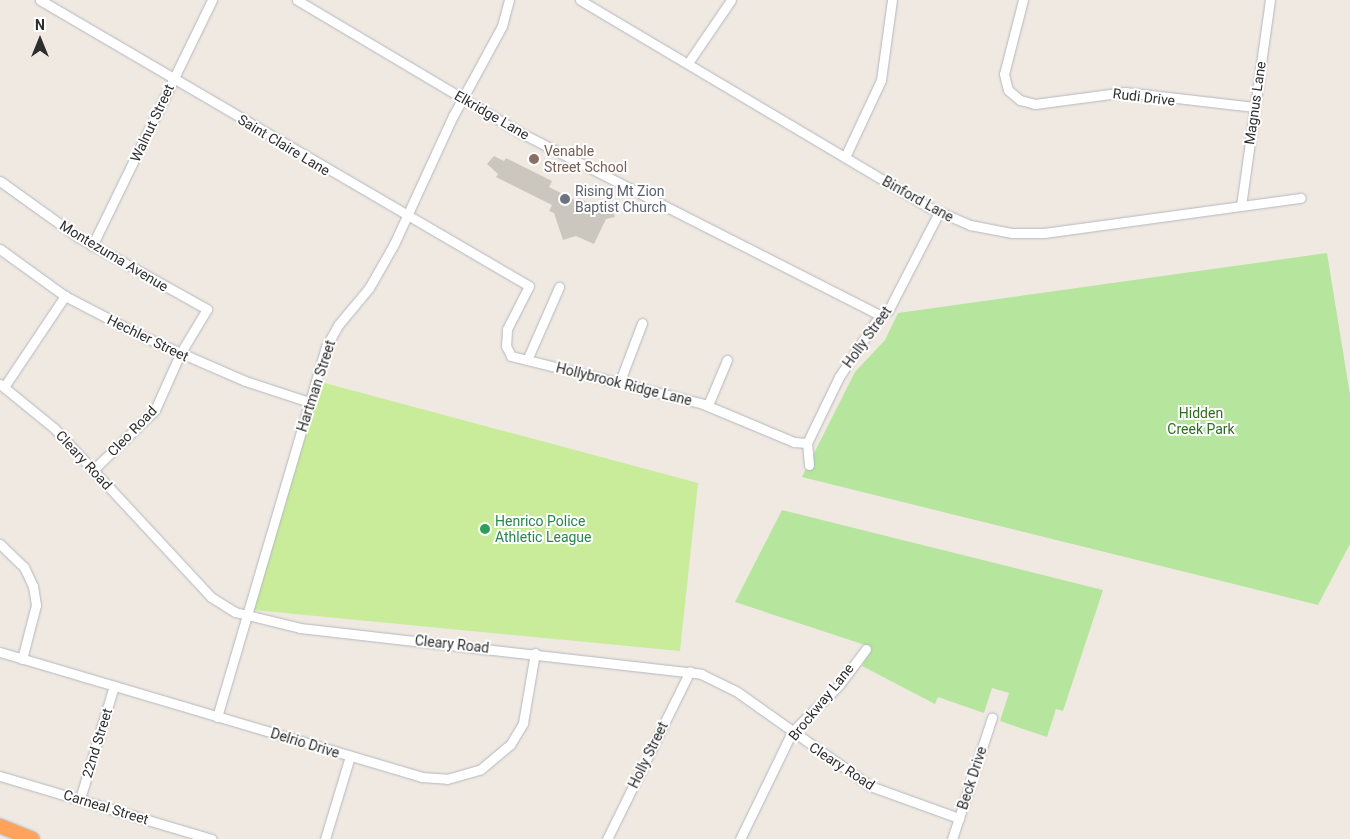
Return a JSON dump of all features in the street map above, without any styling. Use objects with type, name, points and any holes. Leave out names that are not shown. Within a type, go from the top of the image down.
[{"type":"highway","points":[[0,826],[32,839]]},
{"type":"street","name":"Saint Claire Lane","points":[[40,0],[406,217],[529,286]]},
{"type":"street","name":"Walnut Street","points":[[92,246],[212,0]]},
{"type":"street","name":"Elkridge Lane","points":[[297,0],[462,98],[558,152],[880,315]]},
{"type":"street","name":"Hartman Street","points":[[217,717],[309,402],[333,333],[379,271],[462,98],[502,26],[508,0]]},
{"type":"street","name":"Binford Lane","points":[[580,0],[939,212],[988,229],[1028,234],[1301,198]]},
{"type":"street","points":[[688,63],[731,0]]},
{"type":"street","points":[[845,157],[881,80],[892,0]]},
{"type":"street","name":"Rudi Drive","points":[[1023,0],[1004,74],[1013,95],[1035,104],[1125,92],[1254,107]]},
{"type":"street","name":"Magnus Lane","points":[[1240,206],[1270,0]]},
{"type":"street","name":"Montezuma Avenue","points":[[0,180],[92,246],[207,309]]},
{"type":"street","name":"Holly Street","points":[[807,443],[839,378],[880,315],[888,311],[939,212]]},
{"type":"street","name":"Hechler Street","points":[[0,249],[65,296],[180,354],[309,402]]},
{"type":"street","name":"Hollybrook Ridge Lane","points":[[529,286],[507,329],[505,340],[511,356],[620,381],[708,405],[794,442],[807,443]]},
{"type":"street","points":[[527,360],[559,287]]},
{"type":"street","points":[[2,386],[65,296]]},
{"type":"street","name":"Cleo Road","points":[[93,470],[155,410],[180,354],[207,309]]},
{"type":"street","points":[[620,381],[642,323]]},
{"type":"street","points":[[708,405],[727,360]]},
{"type":"street","name":"Cleary Road","points":[[2,386],[54,428],[218,604],[247,615],[300,628],[690,671],[728,686],[870,786],[959,818]]},
{"type":"street","points":[[807,443],[809,465]]},
{"type":"street","points":[[0,544],[24,567],[33,586],[36,605],[22,659]]},
{"type":"street","name":"Brockway Lane","points":[[740,839],[792,732],[839,685],[866,648]]},
{"type":"street","name":"Delrio Drive","points":[[0,652],[432,779],[456,778],[481,769],[501,755],[523,723],[535,653]]},
{"type":"street","name":"Holly Street","points":[[607,839],[690,671]]},
{"type":"street","name":"22nd Street","points":[[80,799],[114,686]]},
{"type":"street","name":"Beck Drive","points":[[952,839],[992,717]]},
{"type":"street","points":[[325,839],[350,756]]},
{"type":"street","name":"Carneal Street","points":[[0,776],[212,839]]},
{"type":"green space","name":"Hidden Creek Park","points":[[1327,253],[1350,395],[1350,544],[1318,605],[802,477],[855,372],[885,340],[898,313]]},
{"type":"green space","name":"Henrico Police Athletic League","points":[[321,382],[698,483],[680,651],[254,610]]},
{"type":"green space","points":[[782,510],[1103,590],[1063,711],[1056,709],[1047,737],[1000,721],[1009,693],[992,688],[984,713],[938,697],[935,704],[862,666],[871,647],[735,602]]},
{"type":"building","name":"Rising Mt Zion Baptist Church","points":[[494,156],[504,161],[506,158],[552,181],[549,187],[577,201],[579,198],[602,210],[612,207],[615,217],[606,219],[594,244],[576,236],[563,240],[554,213],[549,211],[552,205],[496,177],[498,174],[487,164]]},
{"type":"place","name":"Venable Street School","points":[[534,159]]},
{"type":"place","name":"Rising Mt Zion Baptist Church","points":[[565,199]]},
{"type":"place","name":"Henrico Police Athletic League","points":[[485,529]]}]
